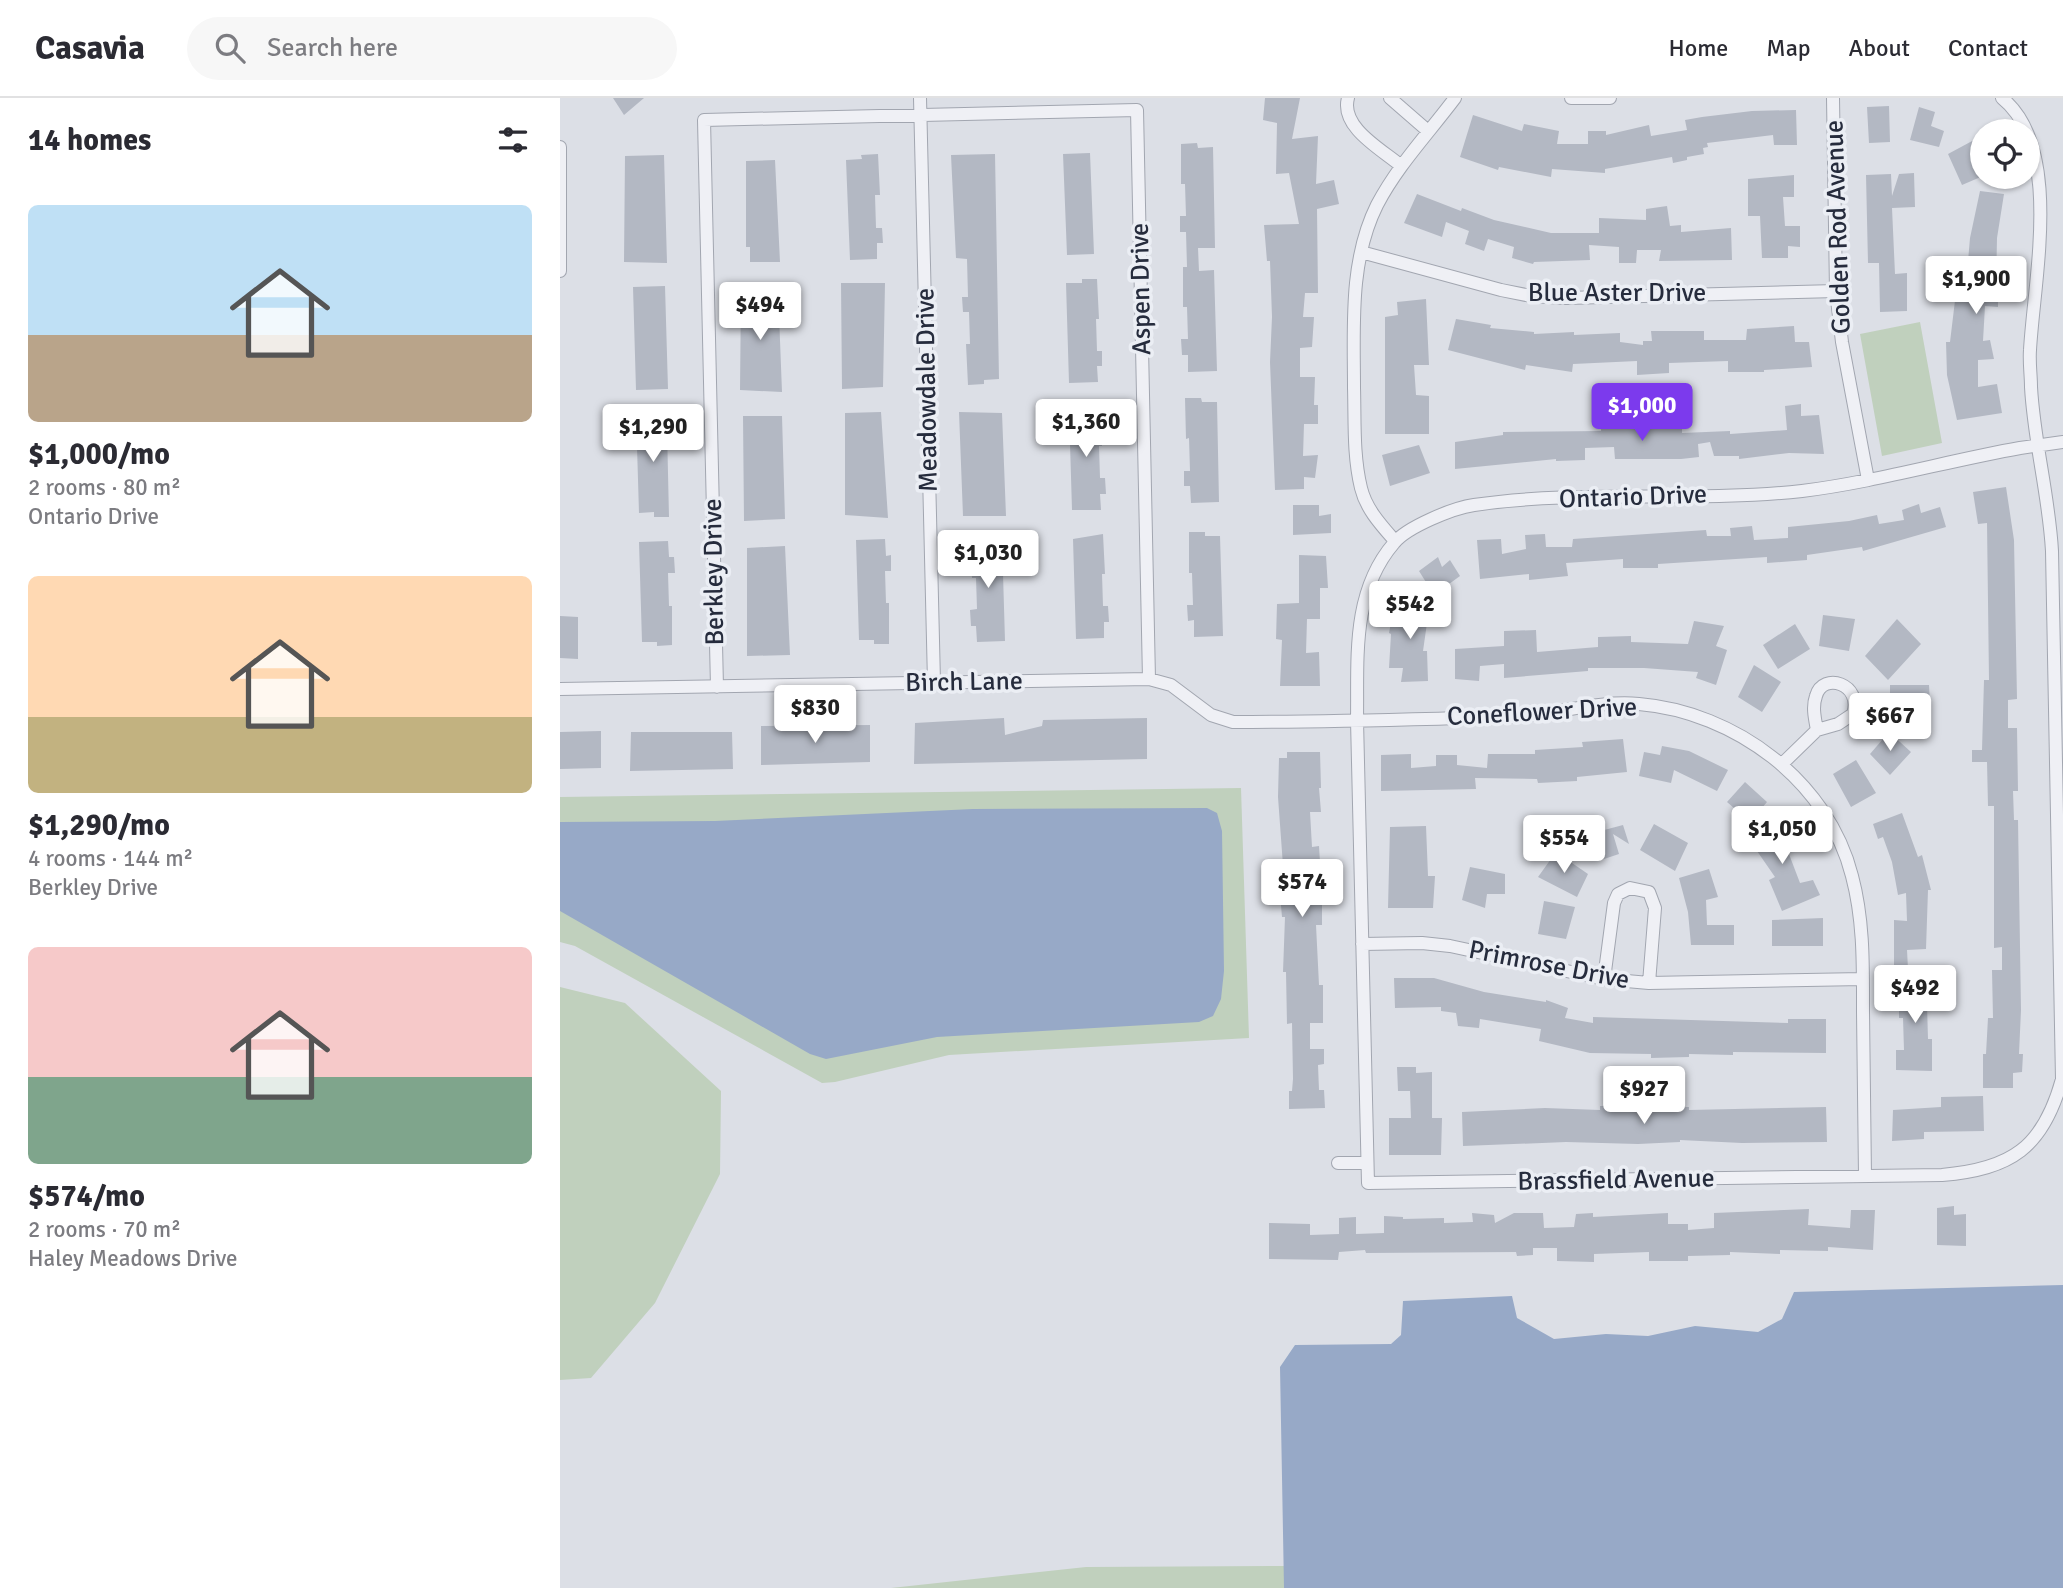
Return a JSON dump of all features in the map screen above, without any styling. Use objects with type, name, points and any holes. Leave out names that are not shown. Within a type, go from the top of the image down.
[{"type":"street","name":"Meadowdale Drive","points":[[920,98],[934,682]]},
{"type":"street","points":[[1348,98],[1346,107],[1350,122],[1400,165]]},
{"type":"street","points":[[1390,98],[1428,131]]},
{"type":"street","points":[[1395,541],[1374,517],[1362,491],[1355,453],[1353,296],[1362,252],[1376,208],[1400,165],[1455,98]]},
{"type":"street","points":[[1571,98],[1610,98]]},
{"type":"street","name":"Golden Rod Avenue","points":[[1833,98],[1836,291],[1842,342],[1868,480]]},
{"type":"street","name":"Brassfield Avenue","points":[[1368,1183],[1974,1172],[2006,1161],[2031,1142],[2054,1109],[2062,1079],[2052,551],[2050,519],[2038,445],[2030,352],[2046,203],[2035,139],[2005,100]]},
{"type":"street","name":"Aspen Drive","points":[[920,116],[1138,110],[1149,679]]},
{"type":"street","name":"Berkley Drive","points":[[717,687],[704,120],[920,116]]},
{"type":"street","points":[[560,147],[560,271]]},
{"type":"street","name":"Blue Aster Drive","points":[[1362,252],[1531,296],[1566,298],[1836,291]]},
{"type":"street","name":"Ontario Drive","points":[[1368,1183],[1357,720],[1360,617],[1369,581],[1395,541],[1431,519],[1471,505],[1522,500],[1801,491],[2063,442]]},
{"type":"street","name":"Birch Lane","points":[[560,689],[1149,679],[1171,685],[1210,715],[1233,722],[1357,720]]},
{"type":"street","name":"Coneflower Drive","points":[[1357,720],[1517,717],[1607,704],[1639,704],[1684,712],[1723,726],[1755,744],[1782,764],[1812,797],[1839,837],[1852,875],[1861,922],[1865,1176]]},
{"type":"street","points":[[1782,764],[1817,730]]},
{"type":"street","points":[[1604,979],[1614,903],[1618,894],[1630,888],[1649,892],[1655,908],[1649,983]]},
{"type":"street","name":"Primrose Drive","points":[[1362,944],[1422,943],[1450,946],[1604,979],[1649,983],[1863,979]]},
{"type":"street","points":[[1338,1163],[1367,1163]]},
{"type":"green space","points":[[1920,322],[1942,443],[1882,456],[1860,334]]},
{"type":"green space","points":[[1241,788],[1249,1038],[949,1055],[822,1083],[575,946],[560,942],[560,797]]},
{"type":"green space","points":[[560,987],[625,1003],[721,1091],[720,1174],[655,1303],[591,1378],[560,1380]]},
{"type":"green space","points":[[1284,1566],[1285,1588],[891,1588],[1086,1567]]},
{"type":"water","points":[[1207,808],[1217,813],[1222,831],[1224,971],[1221,999],[1213,1016],[1199,1022],[937,1037],[826,1059],[810,1054],[560,911],[560,822],[715,821],[973,809]]},
{"type":"water","points":[[2063,1285],[2063,1588],[1284,1588],[1280,1367],[1295,1345],[1391,1344],[1401,1335],[1403,1301],[1512,1296],[1517,1318],[1554,1339],[1606,1334],[1648,1336],[1695,1326],[1758,1332],[1782,1319],[1794,1292]]},
{"type":"building","points":[[613,98],[644,98],[624,115]]},
{"type":"building","points":[[1265,98],[1300,98],[1292,139],[1318,136],[1316,184],[1334,180],[1339,204],[1317,209],[1318,293],[1305,293],[1303,317],[1314,317],[1312,347],[1300,348],[1300,377],[1315,377],[1314,405],[1318,405],[1318,424],[1304,424],[1303,456],[1318,455],[1315,478],[1304,477],[1304,489],[1275,490],[1270,362],[1270,261],[1267,261],[1264,225],[1299,224],[1289,173],[1276,174],[1277,123],[1263,120]]},
{"type":"building","points":[[1889,106],[1890,142],[1869,143],[1867,107]]},
{"type":"building","points":[[1919,107],[1935,112],[1931,126],[1944,131],[1939,147],[1910,140]]},
{"type":"building","points":[[1796,110],[1797,145],[1774,145],[1773,135],[1707,143],[1708,147],[1703,148],[1704,154],[1687,157],[1687,160],[1673,163],[1672,157],[1605,169],[1605,173],[1552,169],[1551,177],[1499,167],[1498,170],[1460,157],[1473,115],[1522,131],[1524,124],[1559,131],[1557,144],[1588,144],[1588,131],[1606,131],[1606,135],[1649,125],[1651,136],[1687,130],[1685,120],[1752,111]]},
{"type":"building","points":[[1970,142],[1970,182],[1962,185],[1948,154]]},
{"type":"building","points":[[1197,143],[1198,148],[1213,147],[1215,248],[1198,248],[1199,271],[1214,270],[1217,371],[1188,372],[1188,355],[1182,355],[1181,339],[1188,339],[1187,307],[1183,307],[1183,267],[1187,267],[1186,232],[1180,232],[1180,216],[1186,216],[1185,184],[1181,184],[1181,144]]},
{"type":"building","points":[[1090,153],[1094,254],[1067,255],[1063,154]]},
{"type":"building","points":[[878,154],[880,195],[875,195],[876,228],[882,228],[883,243],[877,243],[877,259],[850,260],[846,160],[862,159],[861,155]]},
{"type":"building","points":[[995,154],[999,379],[968,385],[966,344],[970,344],[969,312],[963,312],[962,297],[968,297],[967,259],[956,258],[951,155]]},
{"type":"building","points":[[664,155],[667,263],[624,262],[625,156]]},
{"type":"building","points":[[775,160],[780,262],[750,262],[750,247],[746,247],[746,161]]},
{"type":"building","points":[[1914,173],[1915,207],[1892,208],[1895,274],[1907,273],[1907,311],[1880,312],[1879,263],[1868,263],[1866,175],[1891,174],[1892,196],[1899,174]]},
{"type":"building","points":[[1794,175],[1794,197],[1783,197],[1785,226],[1800,226],[1800,247],[1788,246],[1788,258],[1762,258],[1760,216],[1748,216],[1748,179]]},
{"type":"building","points":[[1980,191],[2004,194],[1997,238],[1998,307],[1985,306],[1983,341],[1990,340],[1994,359],[1978,360],[1978,387],[1997,384],[2002,413],[1957,420],[1947,375],[1946,342],[1950,342],[1957,284],[1966,285],[1970,238]]},
{"type":"building","points":[[1417,194],[1461,211],[1462,208],[1494,220],[1551,233],[1599,233],[1599,218],[1646,220],[1646,209],[1667,206],[1670,226],[1681,225],[1681,232],[1731,228],[1732,260],[1659,261],[1661,250],[1637,250],[1636,263],[1619,263],[1619,247],[1589,245],[1590,260],[1533,264],[1512,258],[1514,247],[1488,239],[1484,251],[1465,244],[1469,231],[1446,222],[1442,237],[1404,223]]},
{"type":"building","points":[[1082,279],[1097,279],[1097,351],[1102,351],[1102,366],[1097,366],[1098,382],[1069,383],[1066,283],[1082,283]]},
{"type":"building","points":[[841,283],[885,283],[883,387],[842,389]]},
{"type":"building","points":[[665,286],[668,389],[636,390],[633,287]]},
{"type":"building","points":[[778,289],[782,392],[740,390],[741,291]]},
{"type":"building","points":[[1426,299],[1429,365],[1414,365],[1416,395],[1429,396],[1429,434],[1385,434],[1385,317],[1398,315],[1397,302]]},
{"type":"building","points":[[1456,319],[1491,325],[1490,328],[1534,334],[1620,333],[1620,342],[1643,345],[1643,341],[1652,341],[1651,331],[1704,331],[1704,340],[1746,340],[1747,329],[1794,326],[1795,342],[1809,342],[1812,367],[1764,372],[1728,372],[1728,361],[1669,363],[1669,373],[1637,375],[1637,361],[1573,364],[1572,372],[1526,365],[1525,370],[1448,350]]},
{"type":"building","points":[[1185,398],[1217,402],[1219,502],[1191,503],[1190,486],[1184,486],[1184,471],[1190,471]]},
{"type":"building","points":[[1801,404],[1801,416],[1819,415],[1824,454],[1789,453],[1739,459],[1739,456],[1714,456],[1710,442],[1698,444],[1699,457],[1681,459],[1615,459],[1614,447],[1585,448],[1585,460],[1556,459],[1455,469],[1455,442],[1503,435],[1503,432],[1601,431],[1601,427],[1648,425],[1648,418],[1682,418],[1682,433],[1730,431],[1730,434],[1787,430],[1785,406]]},
{"type":"building","points":[[1100,406],[1100,478],[1105,478],[1106,494],[1100,494],[1101,510],[1072,510],[1069,410]]},
{"type":"building","points":[[881,412],[888,518],[845,515],[845,413]]},
{"type":"building","points":[[959,412],[1002,413],[1006,516],[963,516]]},
{"type":"building","points":[[636,413],[664,413],[667,429],[669,517],[654,517],[654,512],[639,513]]},
{"type":"building","points":[[743,416],[782,416],[785,519],[744,521]]},
{"type":"building","points":[[1419,445],[1430,473],[1390,486],[1382,455]]},
{"type":"building","points":[[2006,487],[2014,540],[2017,699],[2008,700],[2008,728],[2017,728],[2018,791],[2013,791],[2014,820],[2018,820],[2021,1010],[2019,1054],[2023,1054],[2022,1072],[2013,1073],[2013,1088],[1983,1088],[1983,1054],[1986,1054],[1988,1018],[1993,1018],[1992,970],[2002,970],[2002,947],[1994,948],[1994,806],[1988,806],[1987,762],[1972,762],[1972,750],[1982,750],[1984,680],[1989,680],[1987,523],[1978,524],[1973,492]]},
{"type":"building","points":[[1919,504],[1921,513],[1940,507],[1946,527],[1863,551],[1862,547],[1807,555],[1807,560],[1767,563],[1767,557],[1658,564],[1658,568],[1623,568],[1623,559],[1566,563],[1568,576],[1529,580],[1529,574],[1480,579],[1477,540],[1501,539],[1502,554],[1526,549],[1525,535],[1545,534],[1546,547],[1572,547],[1573,539],[1706,530],[1707,536],[1731,536],[1730,528],[1752,526],[1754,540],[1788,538],[1788,527],[1849,521],[1877,515],[1879,524],[1904,520],[1902,510]]},
{"type":"building","points":[[1293,505],[1319,505],[1319,516],[1331,514],[1331,533],[1293,535]]},
{"type":"building","points":[[1189,532],[1220,536],[1223,636],[1194,637],[1194,620],[1188,621],[1187,605],[1193,605],[1192,573],[1189,573]]},
{"type":"building","points":[[1103,534],[1103,606],[1108,606],[1109,622],[1104,622],[1104,638],[1076,639],[1073,539]]},
{"type":"building","points":[[885,539],[886,556],[891,555],[891,571],[885,571],[886,603],[889,603],[889,644],[874,644],[874,640],[859,640],[856,540]]},
{"type":"building","points":[[1002,540],[1005,641],[977,642],[976,626],[971,626],[970,610],[977,609],[976,578],[972,578],[970,541]]},
{"type":"building","points":[[668,541],[669,557],[674,557],[675,573],[668,573],[669,606],[672,606],[672,645],[657,646],[657,642],[642,642],[639,542]]},
{"type":"building","points":[[785,546],[790,655],[747,656],[747,548]]},
{"type":"building","points":[[1299,555],[1326,556],[1328,588],[1320,588],[1320,619],[1307,619],[1306,653],[1319,652],[1320,686],[1280,686],[1282,640],[1276,639],[1277,604],[1299,603]]},
{"type":"building","points":[[1438,557],[1442,567],[1450,560],[1460,576],[1434,595],[1419,571]]},
{"type":"building","points":[[1406,599],[1430,602],[1423,651],[1427,651],[1428,681],[1401,682],[1403,668],[1389,668],[1389,633],[1393,612],[1405,612]]},
{"type":"building","points":[[1823,615],[1855,619],[1849,651],[1819,646]]},
{"type":"building","points":[[560,616],[578,617],[578,659],[560,658]]},
{"type":"building","points":[[1897,619],[1921,644],[1888,680],[1865,656]]},
{"type":"building","points":[[1694,621],[1724,626],[1716,646],[1727,650],[1716,685],[1696,678],[1698,672],[1644,668],[1588,668],[1588,671],[1504,678],[1504,664],[1480,666],[1479,681],[1455,679],[1455,649],[1504,646],[1504,631],[1536,630],[1537,652],[1598,647],[1598,637],[1631,636],[1631,642],[1688,644]]},
{"type":"building","points":[[1795,624],[1810,649],[1778,669],[1763,645]]},
{"type":"building","points":[[1754,665],[1781,682],[1762,712],[1738,697]]},
{"type":"building","points":[[1890,685],[1929,685],[1931,720],[1890,720]]},
{"type":"building","points":[[1004,718],[1005,735],[1042,726],[1043,720],[1147,718],[1147,759],[914,764],[915,723]]},
{"type":"building","points":[[870,725],[870,762],[761,765],[761,726]]},
{"type":"building","points":[[601,731],[601,768],[560,769],[560,732]]},
{"type":"building","points":[[631,732],[732,732],[733,769],[630,771]]},
{"type":"building","points":[[1889,732],[1911,752],[1890,775],[1870,754]]},
{"type":"building","points":[[1623,739],[1627,772],[1577,777],[1577,781],[1538,783],[1537,779],[1475,778],[1476,789],[1381,791],[1381,755],[1411,754],[1411,768],[1436,766],[1436,755],[1457,755],[1457,765],[1487,768],[1488,754],[1535,754],[1535,750],[1583,747],[1582,742]]},
{"type":"building","points":[[1662,746],[1689,751],[1728,770],[1717,791],[1674,770],[1671,783],[1639,776],[1644,752],[1660,755]]},
{"type":"building","points":[[1287,752],[1320,752],[1321,812],[1310,812],[1312,847],[1319,846],[1322,925],[1316,925],[1319,985],[1323,985],[1323,1023],[1310,1023],[1310,1049],[1324,1049],[1324,1064],[1318,1065],[1319,1090],[1324,1090],[1325,1108],[1289,1109],[1289,1091],[1292,1091],[1293,1079],[1292,1023],[1287,1024],[1286,972],[1283,972],[1285,917],[1282,917],[1280,894],[1285,893],[1278,797],[1279,758],[1287,758]]},
{"type":"building","points":[[1856,760],[1876,793],[1851,807],[1833,774]]},
{"type":"building","points":[[1745,782],[1767,802],[1750,822],[1727,802]]},
{"type":"building","points":[[1902,813],[1918,857],[1922,855],[1931,890],[1928,890],[1926,949],[1907,950],[1908,969],[1894,969],[1894,920],[1907,921],[1906,893],[1898,895],[1892,862],[1883,837],[1878,839],[1873,824]]},
{"type":"building","points":[[1782,818],[1795,838],[1784,841],[1800,883],[1813,880],[1820,895],[1782,911],[1769,880],[1775,877],[1748,838]]},
{"type":"building","points":[[1654,824],[1688,843],[1675,871],[1640,850]]},
{"type":"building","points":[[1623,825],[1629,844],[1613,834],[1619,854],[1601,860],[1593,833]]},
{"type":"building","points":[[1426,826],[1428,876],[1435,876],[1433,908],[1388,908],[1390,827]]},
{"type":"building","points":[[1556,852],[1588,874],[1577,897],[1538,877]]},
{"type":"building","points":[[1470,867],[1505,874],[1505,894],[1487,894],[1485,908],[1462,900]]},
{"type":"building","points":[[1709,869],[1718,897],[1706,900],[1707,925],[1734,925],[1734,945],[1691,945],[1688,912],[1679,878]]},
{"type":"building","points":[[1544,901],[1575,907],[1566,939],[1538,934]]},
{"type":"building","points":[[1823,918],[1823,946],[1772,946],[1772,920]]},
{"type":"building","points":[[1905,970],[1926,970],[1932,1071],[1896,1070],[1896,1050],[1904,1050],[1899,996],[1907,996]]},
{"type":"building","points":[[1394,978],[1434,978],[1484,992],[1546,1000],[1568,1008],[1565,1018],[1593,1023],[1593,1017],[1788,1023],[1788,1019],[1826,1019],[1826,1053],[1733,1052],[1733,1055],[1689,1054],[1689,1057],[1651,1058],[1651,1054],[1590,1053],[1539,1041],[1541,1029],[1480,1019],[1479,1028],[1458,1026],[1456,1013],[1441,1011],[1441,1007],[1395,1008]]},
{"type":"building","points":[[1397,1067],[1416,1067],[1416,1073],[1432,1072],[1432,1118],[1442,1118],[1441,1155],[1389,1155],[1389,1118],[1411,1118],[1410,1091],[1398,1091]]},
{"type":"building","points":[[1983,1096],[1984,1131],[1924,1132],[1924,1139],[1892,1141],[1893,1110],[1941,1107],[1941,1097]]},
{"type":"building","points":[[1637,1105],[1637,1108],[1689,1107],[1689,1110],[1826,1107],[1827,1142],[1742,1143],[1680,1140],[1638,1144],[1566,1142],[1463,1146],[1462,1112],[1545,1108],[1600,1110],[1600,1106]]},
{"type":"building","points":[[1954,1206],[1954,1215],[1966,1214],[1966,1246],[1937,1245],[1937,1208]]},
{"type":"building","points":[[1809,1209],[1808,1225],[1850,1228],[1851,1210],[1875,1210],[1873,1250],[1828,1247],[1828,1251],[1780,1250],[1780,1254],[1730,1252],[1730,1255],[1688,1256],[1688,1261],[1649,1261],[1649,1252],[1594,1254],[1594,1262],[1557,1261],[1557,1248],[1533,1248],[1533,1255],[1517,1256],[1516,1252],[1366,1253],[1365,1250],[1339,1252],[1338,1260],[1269,1259],[1269,1223],[1310,1224],[1310,1235],[1339,1234],[1339,1218],[1356,1217],[1356,1234],[1384,1233],[1384,1216],[1403,1219],[1444,1218],[1444,1223],[1473,1222],[1472,1213],[1494,1215],[1495,1223],[1514,1213],[1543,1213],[1544,1228],[1574,1227],[1576,1214],[1593,1213],[1593,1217],[1668,1213],[1668,1224],[1688,1224],[1688,1230],[1714,1228],[1714,1213]]}]
